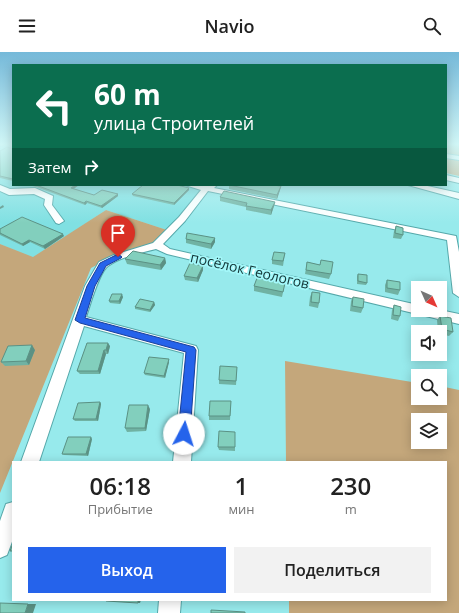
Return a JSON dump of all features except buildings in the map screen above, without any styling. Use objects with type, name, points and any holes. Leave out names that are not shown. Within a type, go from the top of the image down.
[{"type":"street","points":[[447,178],[459,181]]},
{"type":"street","points":[[199,186],[452,238],[459,293]]},
{"type":"street","points":[[417,186],[459,195]]},
{"type":"street","points":[[430,186],[459,195]]},
{"type":"street","points":[[30,461],[91,286],[103,264],[118,257],[156,245],[182,219],[209,187]]},
{"type":"street","points":[[0,188],[9,192],[36,191],[50,198],[48,205],[59,221]]},
{"type":"street","name":"посёлок Геологов","points":[[156,245],[166,252],[411,307]]},
{"type":"street","points":[[447,316],[459,319]]},
{"type":"street","points":[[80,320],[191,350],[182,461]]},
{"type":"street","points":[[0,548],[12,514]]},
{"type":"street","points":[[169,613],[170,601]]},
{"type":"shaded area","points":[[0,170],[12,170],[12,186],[191,186],[206,190],[170,231],[106,210],[33,258],[0,244]]},
{"type":"shaded area","points":[[447,170],[459,170],[459,176],[447,173]]},
{"type":"shaded area","points":[[106,210],[170,231],[150,247],[118,254],[91,268],[0,493],[0,244],[33,257]]},
{"type":"shaded area","points":[[285,361],[411,382],[411,405],[447,405],[447,387],[459,390],[459,613],[289,613],[289,601],[447,601],[447,461],[286,461]]},
{"type":"route","points":[[118,257],[103,264],[91,286],[80,320],[191,350],[184,434]]}]
